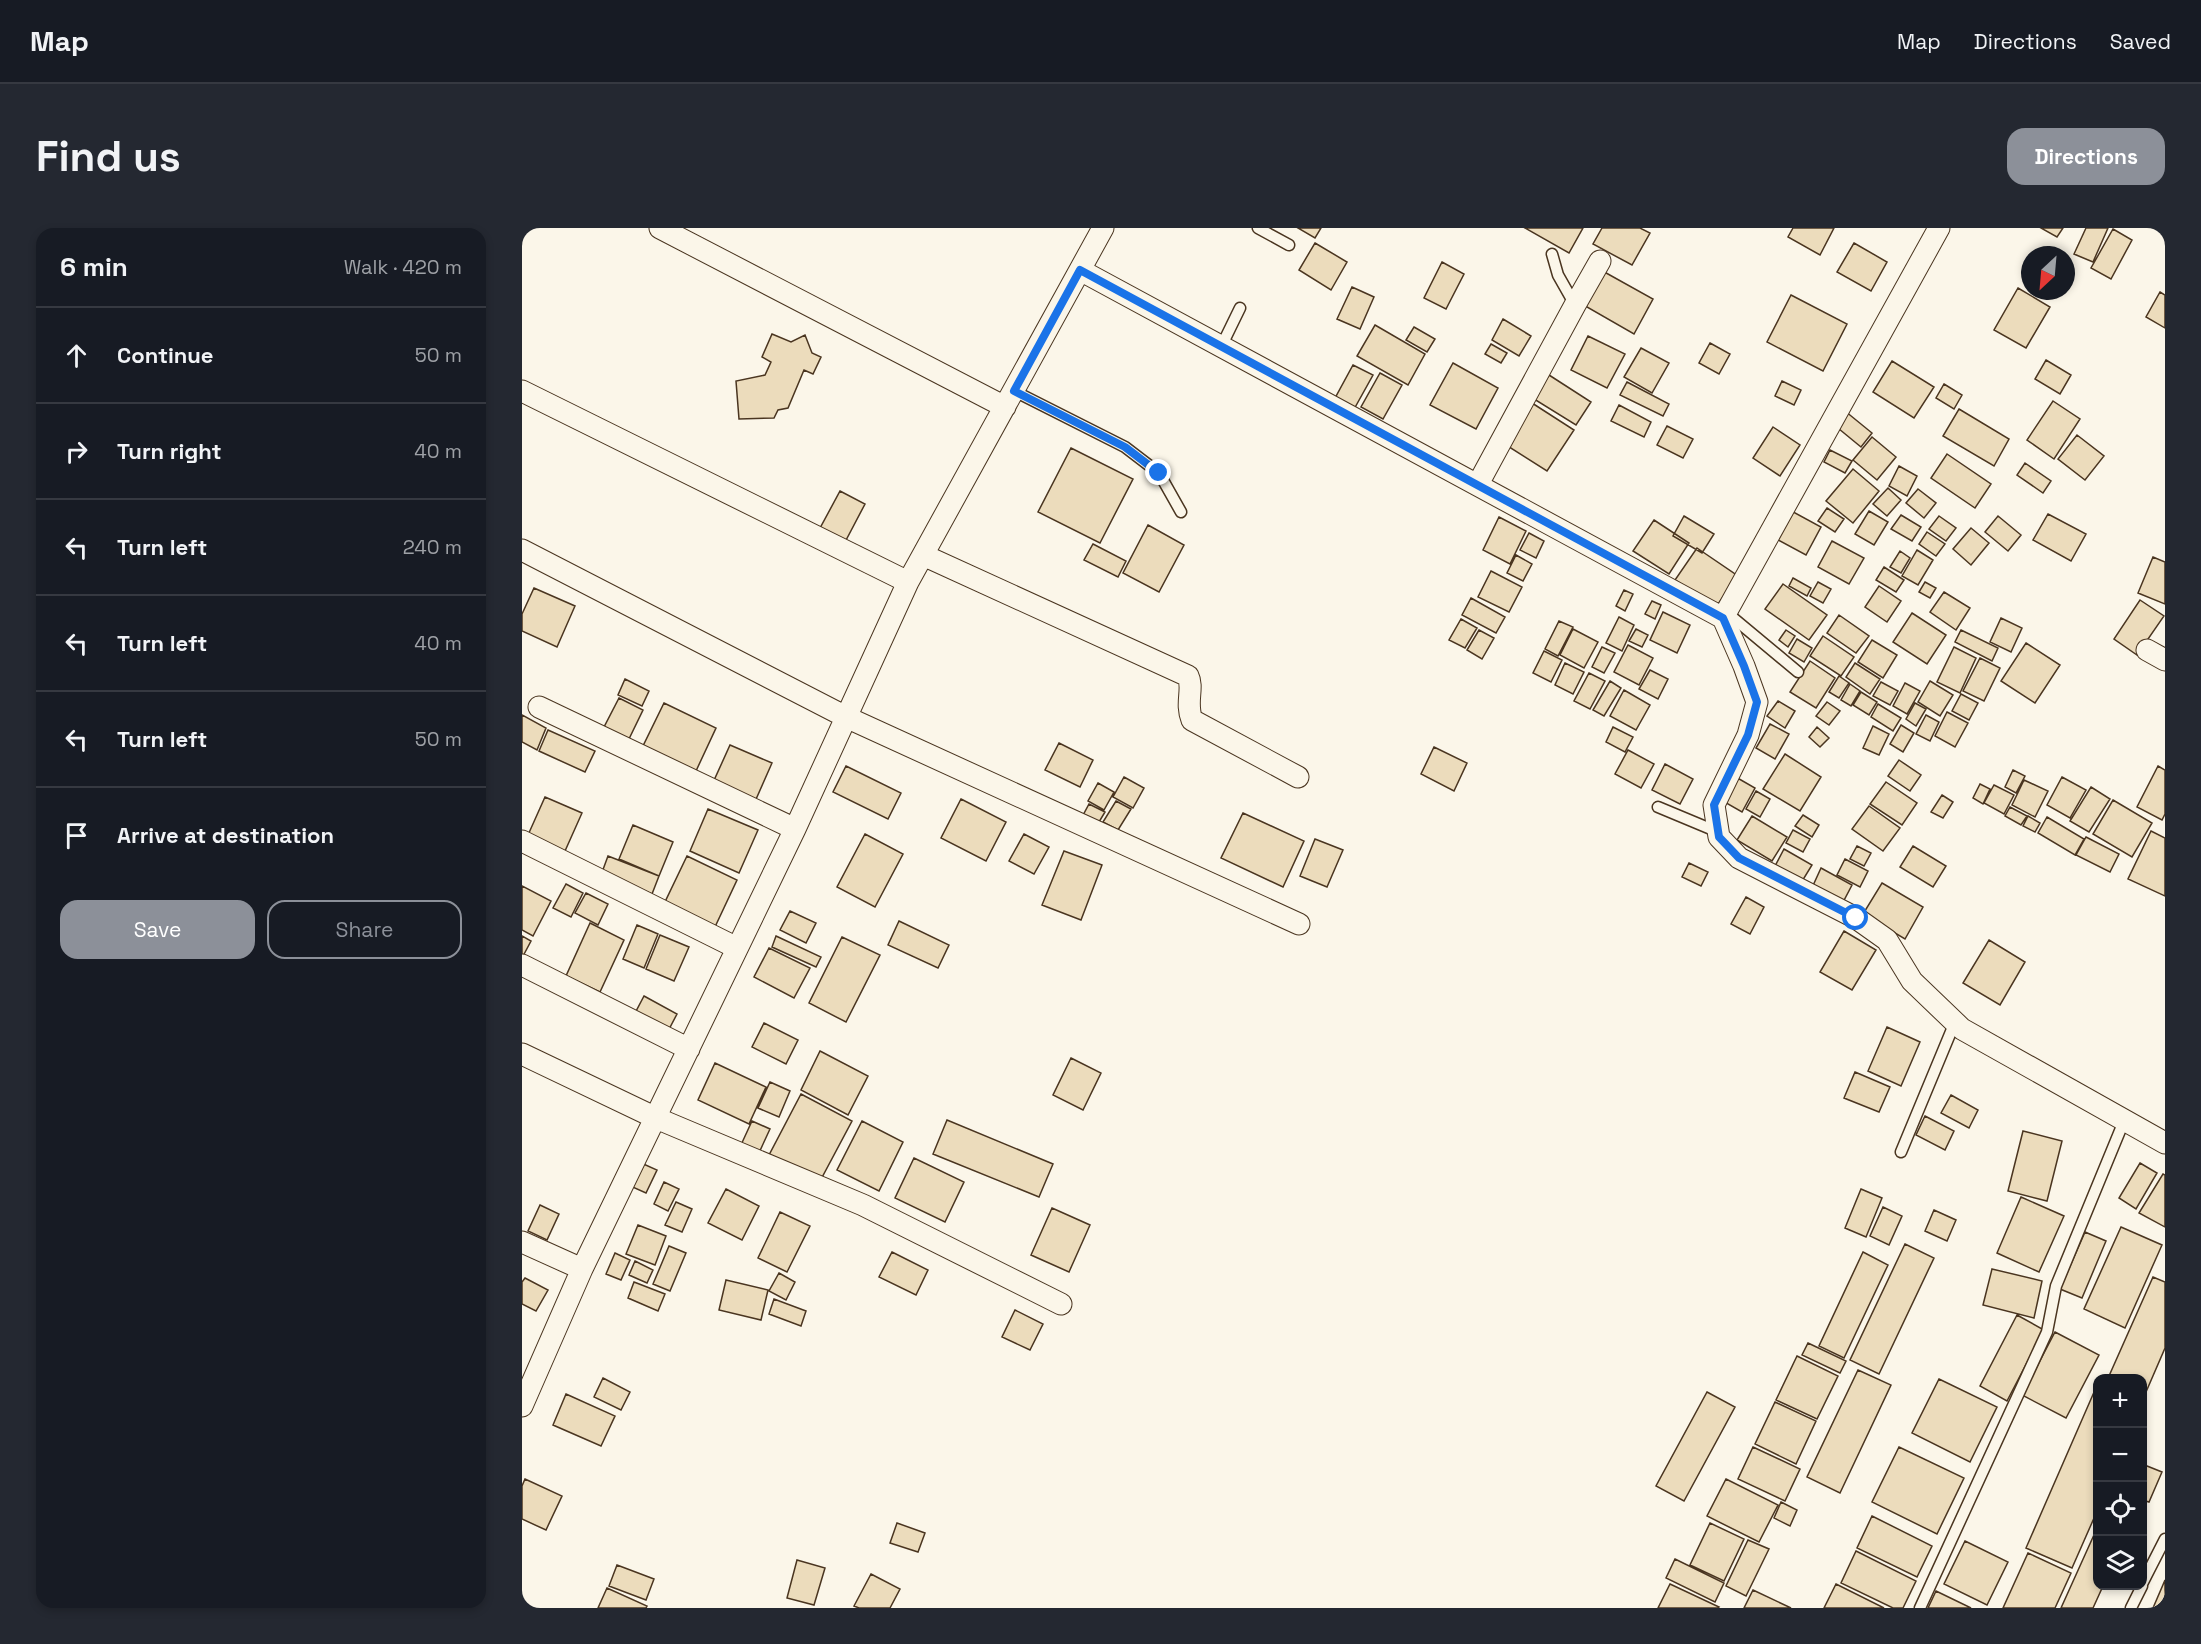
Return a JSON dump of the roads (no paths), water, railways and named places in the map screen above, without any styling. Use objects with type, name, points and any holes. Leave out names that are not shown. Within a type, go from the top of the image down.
[{"type":"street","points":[[660,228],[1010,399]]},
{"type":"street","points":[[522,1406],[582,1269],[795,829],[908,582],[1103,228]]},
{"type":"street","points":[[1725,615],[1939,228]]},
{"type":"street","points":[[1478,484],[1600,261]]},
{"type":"street","points":[[1080,270],[1725,615],[1757,702],[1748,735],[1714,805],[1719,837],[1739,858],[1856,918],[1887,940],[1912,981],[1962,1029],[2165,1143]]},
{"type":"street","points":[[522,391],[908,582]]},
{"type":"street","points":[[522,550],[846,717],[1299,924]]},
{"type":"street","points":[[923,555],[1188,676],[1191,681],[1188,711],[1192,720],[1298,777]]},
{"type":"street","points":[[539,707],[795,829]]},
{"type":"street","points":[[522,841],[737,948]]},
{"type":"street","points":[[522,965],[689,1049]]},
{"type":"street","points":[[522,1054],[656,1118],[863,1205],[1061,1304]]},
{"type":"street","points":[[522,1242],[582,1269]]},
{"type":"lane","points":[[1258,228],[1289,245]]},
{"type":"lane","points":[[1552,254],[1558,275],[1575,305]]},
{"type":"lane","points":[[1221,347],[1240,308]]},
{"type":"lane","points":[[1010,399],[1125,447],[1159,473],[1181,512]]},
{"type":"lane","points":[[1725,615],[1798,672]]},
{"type":"lane","points":[[1658,807],[1718,832]]},
{"type":"lane","points":[[1901,1152],[1955,1022]]},
{"type":"lane","points":[[1920,1608],[2048,1332],[2056,1286],[2124,1121]]},
{"type":"lane","points":[[2147,1575],[2165,1539]]},
{"type":"lane","points":[[2131,1608],[2140,1590]]}]
